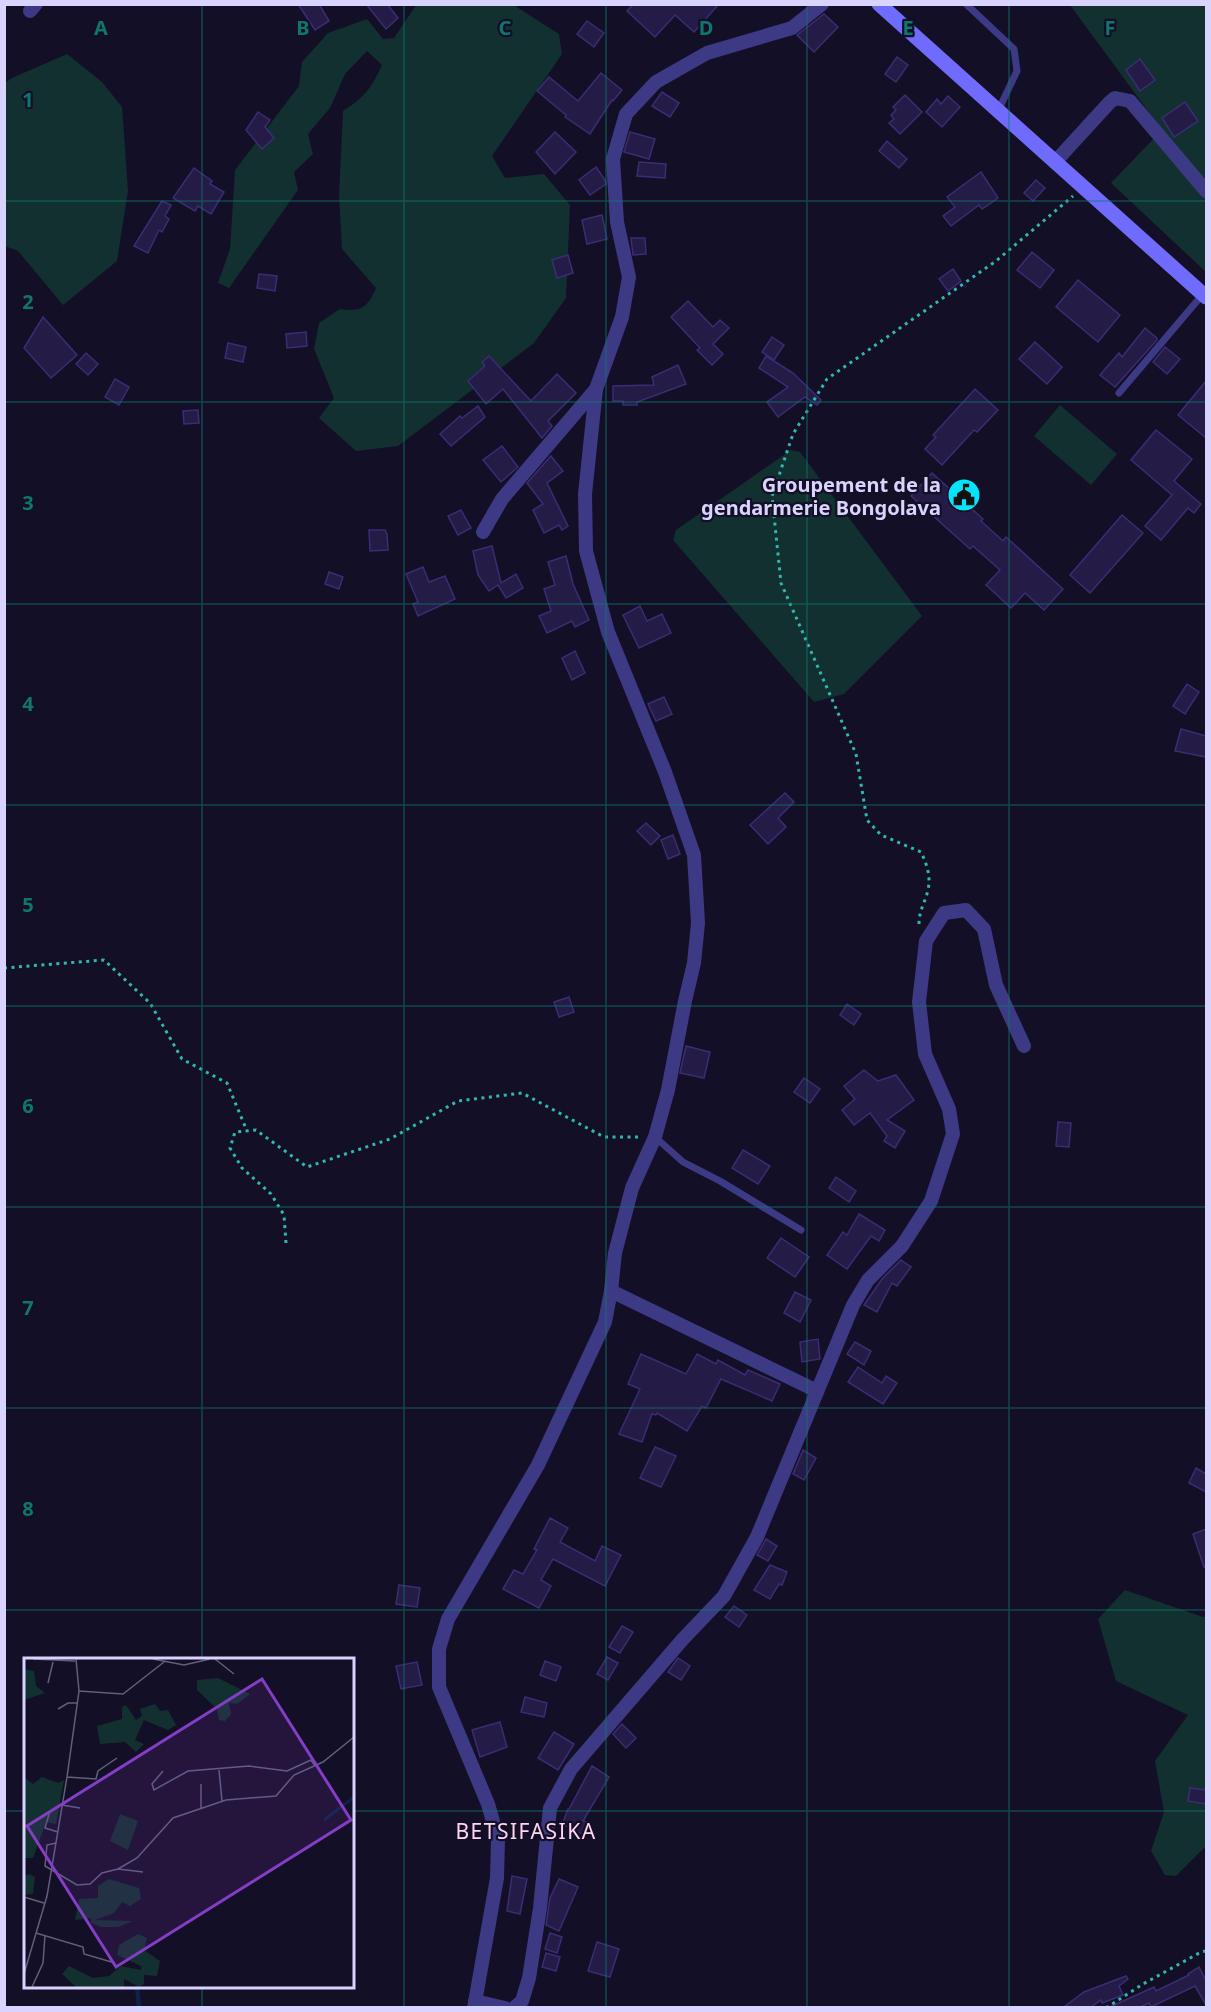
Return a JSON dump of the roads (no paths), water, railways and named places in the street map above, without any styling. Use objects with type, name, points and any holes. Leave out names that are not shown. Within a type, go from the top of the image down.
[{"type":"main road","points":[[879,4],[1205,296]]},
{"type":"street","points":[[505,2007],[474,2004],[497,1878],[498,1839],[488,1804],[439,1687],[439,1649],[448,1619],[538,1465],[605,1322],[615,1253],[632,1188],[655,1137],[668,1090],[694,963],[698,923],[694,855],[666,772],[608,632],[586,551],[585,494],[596,389],[622,317],[629,278],[617,222],[613,159],[626,114],[656,81],[707,53],[792,28],[822,4]]},
{"type":"street","points":[[1056,162],[1108,103],[1115,98],[1131,101],[1206,191]]},
{"type":"street","points":[[483,532],[502,499],[596,389]]},
{"type":"street","points":[[514,2007],[522,2001],[529,1978],[540,1908],[550,1808],[571,1769],[683,1639],[724,1596],[757,1537],[853,1305],[868,1280],[902,1246],[931,1201],[953,1134],[949,1109],[925,1054],[919,1002],[926,942],[944,913],[966,910],[984,929],[996,985],[1024,1046]]},
{"type":"street","points":[[611,1291],[817,1391]]},
{"type":"lane","points":[[966,4],[1014,49],[1017,71],[998,111]]},
{"type":"lane","points":[[1119,393],[1205,296]]},
{"type":"lane","points":[[655,1137],[683,1162],[720,1181],[801,1230]]},
{"type":"waterway","points":[[137,1988],[139,2008]]},
{"type":"place","name":"Groupement de la gendarmerie Bongolava","points":[[964,495]]},
{"type":"district","name":"BETSIFASIKA","points":[[526,1831]]}]
